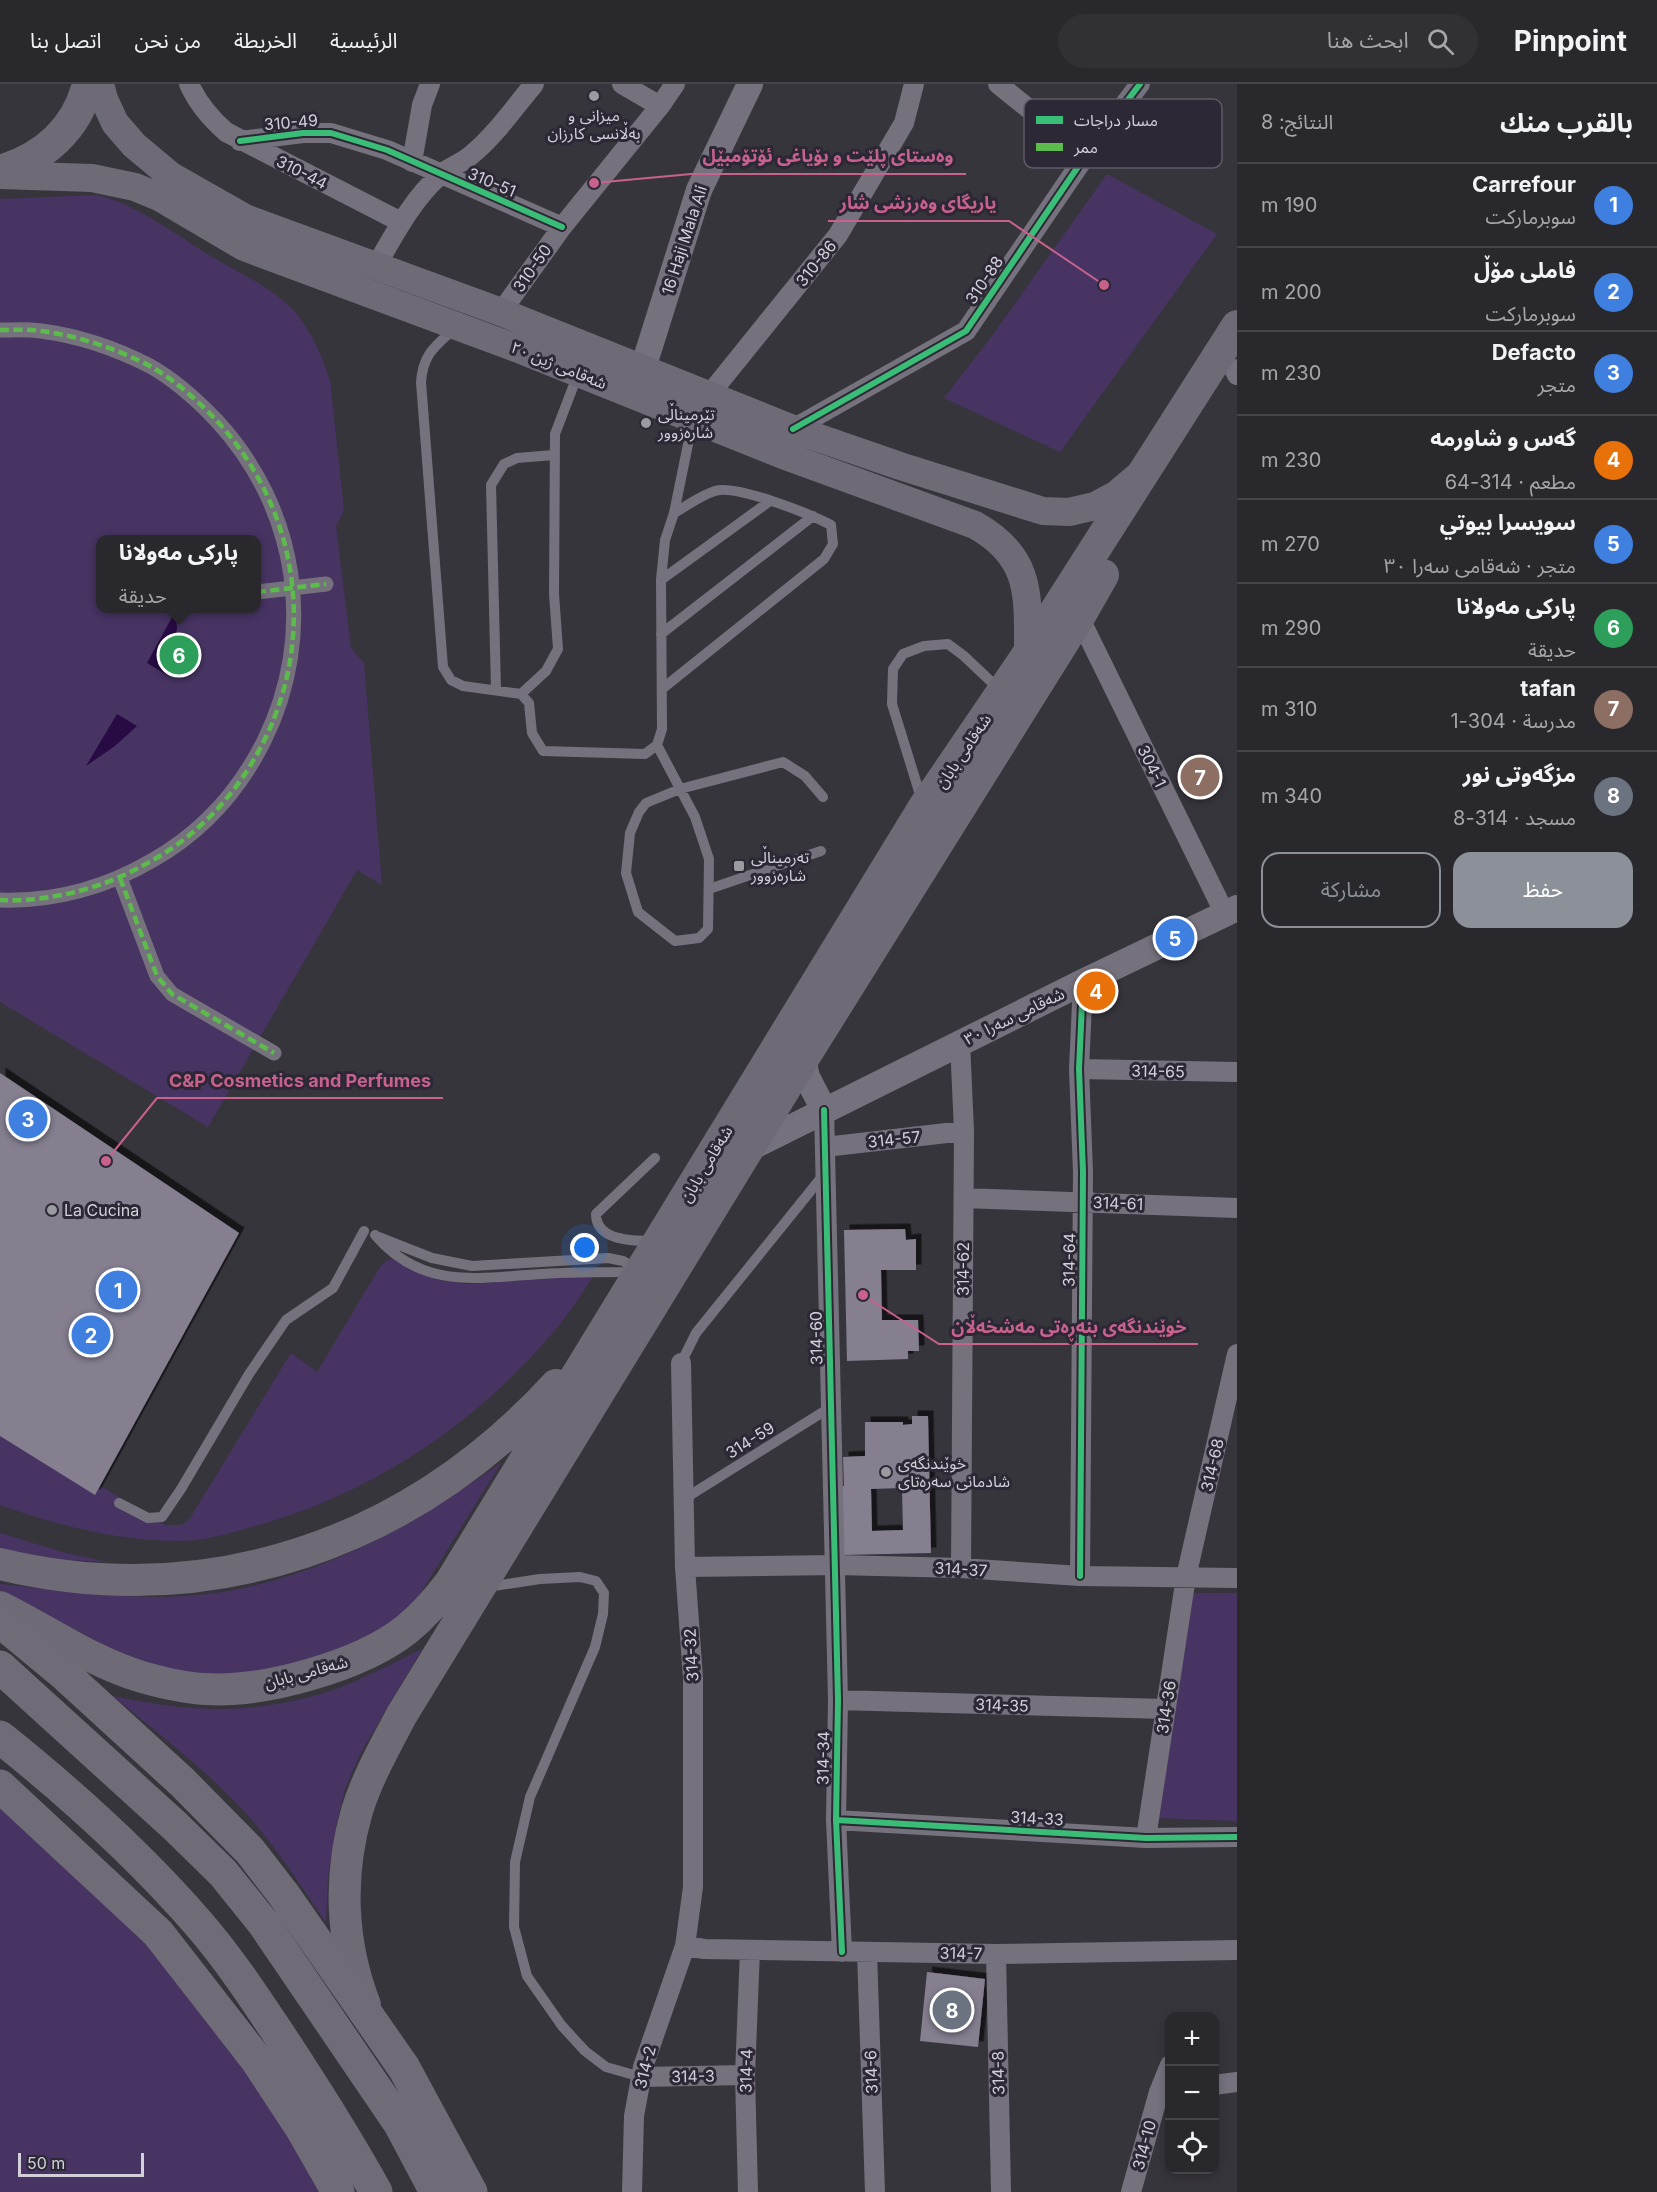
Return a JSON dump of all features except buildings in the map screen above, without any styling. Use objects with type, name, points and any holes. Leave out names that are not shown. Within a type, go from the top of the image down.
[{"type":"highway","points":[[0,1621],[64,1674],[174,1774],[250,1851],[284,1895],[404,2068],[494,2192]]},
{"type":"highway","points":[[0,1667],[223,1873],[264,1924],[372,2082],[400,2124],[436,2192]]},
{"type":"highway","points":[[0,1737],[88,1812],[198,1923],[248,1988],[338,2124],[376,2192]]},
{"type":"highway","points":[[0,1786],[158,1933],[256,2059],[302,2129],[338,2192]]},
{"type":"highway","points":[[404,2068],[471,2192]]},
{"type":"main road","points":[[0,173],[37,156],[57,140],[74,120],[85,97],[88,84]]},
{"type":"main road","name":"شەقامی ژین ٢٠","points":[[100,84],[115,123],[134,145],[171,176],[245,218],[501,312],[793,429],[900,466],[1043,511],[1069,512],[1107,501],[1132,482],[1151,463]]},
{"type":"main road","name":"شەقامی ژین ٢٠","points":[[0,173],[92,178],[135,187],[159,197],[244,247],[458,325],[783,454],[975,525],[993,535],[1006,546],[1016,562],[1028,595],[1028,654]]},
{"type":"main road","name":"شەقامی بابان","points":[[0,1606],[86,1654],[140,1676],[206,1689],[244,1687],[279,1681],[319,1672],[356,1658],[391,1641],[437,1601],[618,1310],[660,1261],[924,807],[1028,654],[1237,326]]},
{"type":"main road","points":[[371,2020],[354,1973],[347,1945],[344,1913],[345,1880],[357,1812],[374,1769],[401,1716],[481,1588],[660,1261],[750,1148],[1111,562],[1236,370]]},
{"type":"main road","points":[[888,494],[900,466]]},
{"type":"main road","points":[[0,1563],[38,1572],[85,1578],[129,1580],[184,1578],[267,1564],[334,1541],[432,1491],[461,1473],[496,1445],[556,1386],[618,1310]]},
{"type":"street","name":"310-44","points":[[189,84],[198,103],[226,132],[401,222]]},
{"type":"street","points":[[412,162],[422,105],[430,84]]},
{"type":"street","points":[[376,266],[401,222],[440,174],[469,158],[534,84]]},
{"type":"street","points":[[622,84],[660,106]]},
{"type":"street","name":"310-50","points":[[501,312],[562,226],[660,106],[675,84]]},
{"type":"street","name":"16 Haji Mala Ali","points":[[643,368],[699,190],[750,84]]},
{"type":"street","name":"310-86","points":[[709,395],[838,235],[904,123],[914,84]]},
{"type":"street","points":[[998,84],[1024,105]]},
{"type":"street","name":"310-88","points":[[1129,99],[1140,84]]},
{"type":"street","name":"310-49","points":[[240,141],[303,133],[331,133],[387,150],[412,162]]},
{"type":"street","name":"310-51","points":[[412,162],[562,226]]},
{"type":"street","name":"310-88","points":[[793,429],[966,331],[1077,168]]},
{"type":"street","points":[[0,330],[40,331],[98,343],[151,367],[199,401],[238,444],[268,495],[287,550],[295,608],[291,663],[276,717],[251,767],[217,811],[175,847],[120,878],[76,893],[23,900],[0,900]]},
{"type":"street","points":[[261,592],[326,584]]},
{"type":"street","name":"304-1","points":[[1079,617],[1231,911]]},
{"type":"street","points":[[120,878],[157,976],[163,985],[172,994],[274,1053]]},
{"type":"street","name":"شەقامی سەرا ٣٠","points":[[750,1148],[960,1042],[1231,911]]},
{"type":"street","name":"314-64","points":[[1080,1576],[1083,1201],[1079,1069],[1083,982]]},
{"type":"street","name":"314-62","points":[[960,1042],[964,1131],[960,1568]]},
{"type":"street","points":[[803,1059],[807,1077],[824,1110]]},
{"type":"street","name":"314-65","points":[[1079,1069],[1237,1072]]},
{"type":"street","name":"314-60","points":[[824,1110],[836,1565]]},
{"type":"street","name":"314-57","points":[[825,1147],[964,1131]]},
{"type":"street","name":"314-61","points":[[964,1198],[1237,1208]]},
{"type":"street","name":"314-68","points":[[1186,1576],[1237,1354]]},
{"type":"street","name":"314-32","points":[[681,1363],[685,1567],[693,1678],[694,1749],[693,1887],[685,1946]]},
{"type":"street","name":"314-37","points":[[685,1567],[836,1565],[960,1568],[1080,1576],[1237,1578]]},
{"type":"street","name":"314-34","points":[[836,1565],[838,1700],[836,1820],[842,1952]]},
{"type":"street","name":"314-36","points":[[1146,1838],[1186,1576]]},
{"type":"street","name":"314-35","points":[[838,1700],[1166,1709]]},
{"type":"street","name":"314-33","points":[[836,1820],[1146,1838],[1237,1838]]},
{"type":"street","name":"314-7","points":[[685,1946],[704,1949],[996,1954],[1237,1950]]},
{"type":"street","name":"314-2","points":[[632,2192],[634,2116],[641,2077],[685,1946]]},
{"type":"street","name":"314-4","points":[[748,2192],[745,2075],[750,1950]]},
{"type":"street","name":"314-6","points":[[867,1952],[875,2192]]},
{"type":"street","name":"314-8","points":[[996,1954],[1001,2192]]},
{"type":"street","name":"314-10","points":[[1131,2192],[1164,2091],[1170,2066]]},
{"type":"street","name":"314-3","points":[[641,2077],[745,2075]]},
{"type":"street","points":[[1219,2084],[1237,2082]]},
{"type":"lane","points":[[458,325],[428,354],[422,367],[421,382],[443,668],[451,680],[463,686],[521,694],[529,703],[532,732],[543,751],[645,754],[657,745],[662,729],[661,580],[665,540],[674,513],[693,418]]},
{"type":"lane","points":[[521,694],[546,670],[558,649],[554,594],[555,434],[578,374]]},
{"type":"lane","points":[[496,690],[491,485],[504,464],[517,458],[554,454]]},
{"type":"lane","points":[[662,689],[824,559],[833,544],[831,525],[813,516],[733,490],[716,490],[674,513]]},
{"type":"lane","points":[[661,580],[770,501]]},
{"type":"lane","points":[[661,634],[813,516]]},
{"type":"lane","points":[[924,807],[892,704],[893,669],[903,654],[924,645],[948,644],[964,656],[1002,693]]},
{"type":"lane","points":[[657,745],[680,789],[695,817],[709,859],[708,929],[699,938],[675,941],[638,912],[626,873],[630,833],[639,812],[646,803],[680,789],[783,762],[805,776],[823,797]]},
{"type":"lane","points":[[709,889],[821,851]]},
{"type":"lane","points":[[655,1158],[597,1214],[596,1221],[597,1226],[604,1232],[618,1239],[637,1241],[660,1261]]},
{"type":"lane","points":[[681,1363],[696,1333],[825,1173]]},
{"type":"lane","points":[[119,1503],[148,1518],[162,1517],[249,1374],[286,1320],[333,1288],[364,1231]]},
{"type":"lane","points":[[375,1235],[432,1258],[458,1265],[485,1266],[608,1258],[623,1261],[660,1261],[579,1272],[480,1279],[453,1278],[412,1266],[394,1255],[375,1235]]},
{"type":"lane","name":"314-59","points":[[684,1499],[831,1407]]},
{"type":"lane","points":[[481,1588],[540,1579],[580,1576],[596,1581],[604,1593],[603,1614],[595,1647],[530,1797],[515,1862],[514,1927],[527,1976],[562,2026],[585,2051],[606,2067],[641,2077]]},
{"type":"shaded area","points":[[1107,174],[1217,234],[1060,452],[944,398],[992,336]]},
{"type":"shaded area","points":[[95,195],[109,198],[138,211],[265,287],[285,302],[300,318],[320,353],[330,380],[344,511],[336,526],[351,648],[364,663],[382,885],[357,870],[208,1127],[0,1002],[0,199]]},
{"type":"shaded area","points":[[176,613],[177,628],[167,675],[147,663]]},
{"type":"shaded area","points":[[117,714],[137,726],[115,746],[86,766]]},
{"type":"shaded area","points":[[400,1260],[440,1280],[467,1284],[594,1275],[567,1315],[533,1355],[466,1418],[389,1470],[348,1492],[305,1510],[220,1536],[178,1541],[110,1535],[43,1519],[0,1505],[0,1425],[165,1525],[182,1525],[190,1518],[291,1353],[317,1372],[380,1267],[386,1261]]},
{"type":"shaded area","points":[[501,1463],[415,1602],[400,1620],[341,1652],[246,1674],[191,1674],[140,1661],[100,1643],[0,1590],[0,1584],[93,1594],[163,1597],[229,1591],[272,1581],[313,1568],[391,1532]]},
{"type":"shaded area","points":[[0,1533],[66,1553],[109,1562],[65,1560],[0,1549]]},
{"type":"shaded area","points":[[1193,1593],[1237,1593],[1237,1821],[1159,1818]]},
{"type":"shaded area","points":[[422,1649],[360,1754],[345,1789],[328,1877],[326,1923],[293,1873],[241,1808],[188,1758],[113,1696],[199,1708],[226,1709],[281,1703],[339,1688]]},
{"type":"shaded area","points":[[0,1800],[131,1924],[202,2003],[328,2192],[0,2192]]},
{"type":"marked path","points":[[0,330],[55,333],[111,349],[150,366],[177,384],[202,406],[217,421],[244,456],[266,493],[281,533],[291,574],[294,616],[290,658],[281,700],[254,759],[218,809],[188,837],[171,849],[117,878],[80,891],[60,895],[0,900]]},
{"type":"marked path","points":[[261,592],[326,584]]},
{"type":"marked path","points":[[120,878],[157,976],[172,994],[274,1053]]},
{"type":"cycle path","points":[[1129,99],[1140,84]]},
{"type":"cycle path","points":[[240,141],[303,133],[331,133],[387,150],[562,227]]},
{"type":"cycle path","points":[[793,429],[966,331],[1077,168]]},
{"type":"cycle path","points":[[1080,1576],[1083,1172],[1079,1069],[1083,982]]},
{"type":"cycle path","points":[[824,1110],[838,1700],[836,1820],[842,1952]]},
{"type":"cycle path","points":[[836,1820],[1146,1838],[1237,1837]]},
{"type":"place","name":"میزانی و بەڵانسی کارزان","points":[[594,96]]},
{"type":"place","name":"وەستای پلێت و بۆیاغی ئۆتۆمبێل","points":[[594,183]]},
{"type":"place","name":"یاریگای وەرزشی شار","points":[[1104,285]]},
{"type":"place","name":"تێرمیناڵی شارەزوور","points":[[646,423]]},
{"type":"place","name":"پارکی مەولانا","points":[[179,655]]},
{"type":"place","name":"tafan","points":[[1200,777]]},
{"type":"place","name":"تەرمیناڵی شارەزوور","points":[[739,866]]},
{"type":"place","name":"سويسرا بيوتي","points":[[1175,938]]},
{"type":"place","name":"گەس و شاورمە","points":[[1096,991]]},
{"type":"place","name":"Defacto","points":[[28,1119]]},
{"type":"place","name":"C&P Cosmetics and Perfumes","points":[[106,1161]]},
{"type":"place","name":"La Cucina","points":[[52,1210]]},
{"type":"place","name":"Carrefour","points":[[118,1290]]},
{"type":"place","name":"خوێندنگەی بنەڕەتی مەشخەڵان","points":[[863,1295]]},
{"type":"place","name":"فاملی مۆڵ","points":[[91,1335]]},
{"type":"place","name":"خوێندنگەی شادمانی سەرەتای","points":[[886,1472]]},
{"type":"place","name":"مزگەوتی نور","points":[[952,2010]]}]
